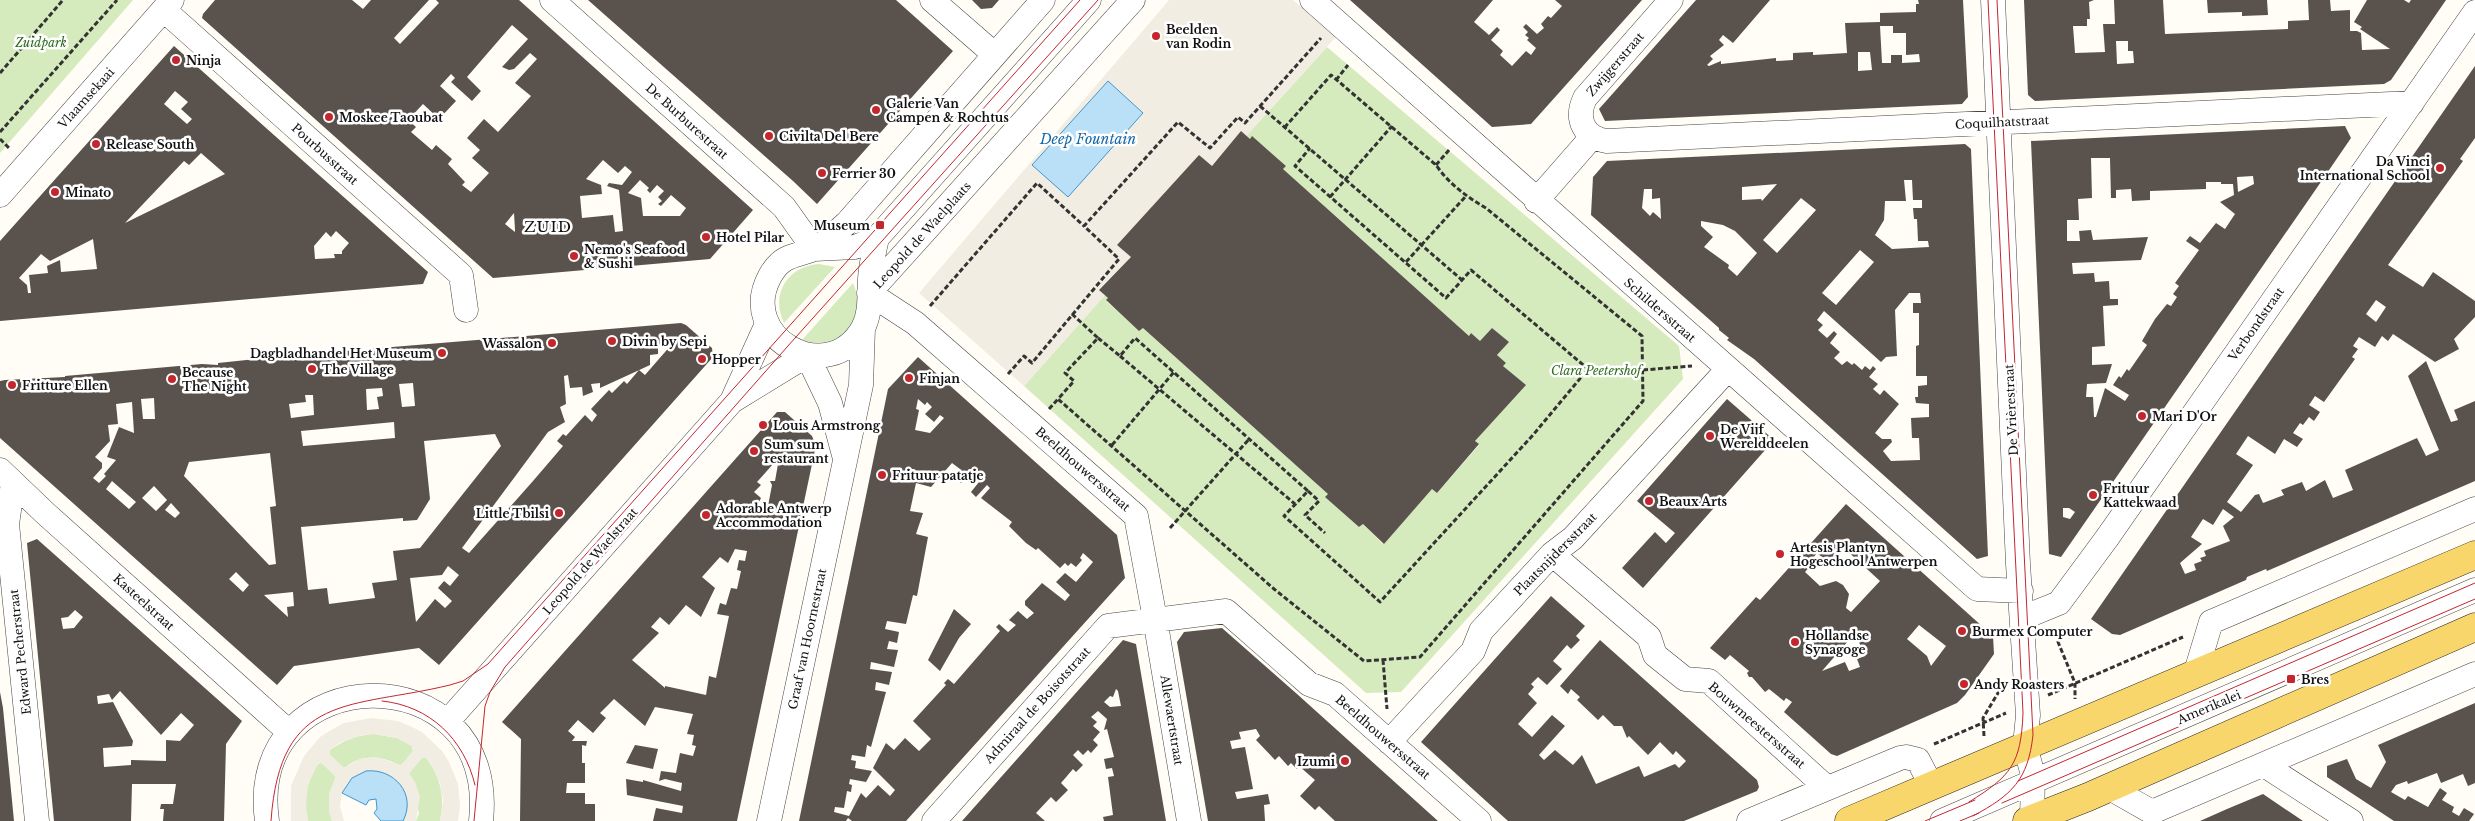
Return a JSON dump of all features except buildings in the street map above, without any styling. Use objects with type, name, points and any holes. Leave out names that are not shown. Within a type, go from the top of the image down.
[{"type":"main road","points":[[1849,821],[2475,555]]},
{"type":"main road","points":[[2030,820],[2475,627]]},
{"type":"street","name":"De Burburestraat","points":[[552,0],[784,207],[814,249]]},
{"type":"street","points":[[932,0],[994,54]]},
{"type":"street","points":[[814,249],[847,223],[1043,0]]},
{"type":"street","points":[[807,355],[787,347],[772,333],[767,324],[763,300],[771,275],[787,258],[800,252],[814,249],[855,247],[877,238],[1089,0]]},
{"type":"street","name":"Leopold de Waelplaats","points":[[807,355],[818,356],[843,349],[853,341],[863,328],[868,313],[869,292],[1133,0]]},
{"type":"street","name":"Schildersstraat","points":[[1312,0],[1536,201],[1977,589],[2020,591]]},
{"type":"street","name":"Zwijgerstraat","points":[[1592,137],[1582,125],[1581,107],[1585,98],[1671,0]]},
{"type":"street","name":"De Vrièrestraat","points":[[1994,0],[2020,591],[2028,715],[2025,746],[2033,782],[2030,820]]},
{"type":"street","name":"Vlaamsekaai","points":[[0,195],[168,5]]},
{"type":"street","name":"Pourbusstraat","points":[[168,5],[461,275],[466,310]]},
{"type":"street","name":"Verbondstraat","points":[[2022,618],[2059,603],[2107,538],[2475,12]]},
{"type":"street","name":"Coquilhatstraat","points":[[1592,137],[1607,142],[2412,103]]},
{"type":"street","points":[[1536,201],[1592,137]]},
{"type":"street","points":[[869,292],[872,259],[877,238]]},
{"type":"street","name":"Beeldhouwersstraat","points":[[869,292],[915,323],[1136,516],[1156,619],[1226,611],[1309,684],[1335,694],[1479,821]]},
{"type":"street","name":"Leopold de Waelstraat","points":[[448,722],[732,400],[767,324]]},
{"type":"street","name":"Graaf van Hoornestraat","points":[[769,821],[844,456],[861,384],[863,328]]},
{"type":"street","name":"Leopold de Waelstraat","points":[[732,400],[807,355]]},
{"type":"street","name":"Graaf van Hoornestraat","points":[[807,355],[830,403],[844,456]]},
{"type":"street","name":"Plaatsnijdersstraat","points":[[1389,742],[1473,651],[1481,631],[1552,554],[1573,538],[1728,369]]},
{"type":"street","name":"Kasteelstraat","points":[[7,476],[289,732]]},
{"type":"street","name":"Edward Pecherstraat","points":[[7,476],[7,524],[37,821]]},
{"type":"street","points":[[2195,675],[2211,622],[2475,509]]},
{"type":"street","name":"Bouwmeestersstraat","points":[[1552,554],[1649,636],[1655,655],[1685,679],[1709,681],[1827,788]]},
{"type":"street","name":"Amerikalei","points":[[1942,821],[2475,590]]},
{"type":"street","name":"Admiraal de Boisotstraat","points":[[934,821],[1108,626],[1156,619]]},
{"type":"street","name":"Allewaertstraat","points":[[1156,619],[1189,821]]},
{"type":"street","points":[[2108,787],[2152,812],[2475,674]]},
{"type":"street","points":[[268,821],[266,801],[268,781],[273,762],[289,732],[311,713],[328,705],[362,695],[383,695],[404,699],[420,705],[448,722],[464,742],[480,778],[482,798],[481,821]]},
{"type":"street","points":[[1749,821],[1893,760],[1906,757],[1922,764],[1931,785]]},
{"type":"street","points":[[2264,765],[2351,821]]},
{"type":"path","points":[[0,73],[63,0]]},
{"type":"path","points":[[0,132],[117,0]]},
{"type":"path","points":[[1084,226],[1178,122],[1210,148],[1238,117],[1245,123],[1336,21]]},
{"type":"path","points":[[1336,80],[1348,65]]},
{"type":"path","points":[[1058,399],[1186,510],[1274,590],[1364,661],[1420,657],[1643,401],[1642,336],[1486,208],[1466,196],[1442,174],[1436,165],[1331,75],[1285,126]]},
{"type":"path","points":[[1260,106],[1462,280]]},
{"type":"path","points":[[1330,197],[1392,126]]},
{"type":"path","points":[[1308,491],[1284,516],[1380,602],[1533,434],[1588,369],[1471,270],[1446,298],[1295,166],[1310,148]]},
{"type":"path","points":[[1436,165],[1448,150]]},
{"type":"path","points":[[915,323],[1037,183],[1119,259],[1032,363],[1024,356],[993,391]]},
{"type":"path","points":[[1406,262],[1423,246],[1466,196]]},
{"type":"path","points":[[1072,314],[1295,504]]},
{"type":"path","points":[[1049,409],[1074,381],[1065,373],[1098,338]]},
{"type":"path","points":[[1120,356],[1135,338],[1319,501],[1304,515],[1325,533]]},
{"type":"path","points":[[1643,370],[1683,367]]},
{"type":"path","points":[[1112,445],[1174,372]]},
{"type":"path","points":[[1170,528],[1250,438]]},
{"type":"path","points":[[2060,633],[2058,642],[2075,683],[2195,632],[2208,633]]},
{"type":"path","points":[[1383,660],[1386,693]]},
{"type":"path","points":[[1912,758],[1922,749],[1983,724]]},
{"type":"green space","name":"Zuidpark","points":[[0,0],[133,0],[0,153]]},
{"type":"green space","name":"Clara Peetershof","points":[[1327,47],[1679,346],[1683,379],[1401,692],[1366,693],[1024,386],[1105,295],[1108,298],[1106,301],[1139,330],[1143,328],[1328,494],[1326,497],[1359,527],[1363,524],[1383,544],[1432,489],[1437,493],[1479,445],[1475,441],[1525,385],[1503,366],[1506,363],[1497,355],[1508,342],[1492,328],[1480,341],[1471,333],[1469,336],[1283,169],[1286,166],[1252,137],[1250,139],[1246,136]]},
{"type":"green space","points":[[819,264],[835,267],[784,323],[779,302],[785,283],[798,270]]},
{"type":"green space","points":[[853,283],[857,297],[857,309],[854,320],[848,330],[839,337],[828,341],[816,343],[802,340]]},
{"type":"green space","points":[[374,734],[397,738],[412,746],[413,751],[401,766],[379,758],[365,758],[351,763],[344,768],[330,755],[330,750],[340,743],[356,737]]},
{"type":"green space","points":[[422,758],[426,758],[438,780],[442,796],[440,821],[416,821],[419,813],[409,773]]},
{"type":"green space","points":[[322,763],[336,777],[329,794],[332,821],[308,821],[305,806],[308,784],[318,764]]},
{"type":"shaded area","points":[[1169,0],[1293,0],[1336,37],[1246,136],[1242,132],[1212,166],[1199,155],[1117,245],[1131,257],[1099,289],[1105,295],[1024,386],[919,293]]},
{"type":"shaded area","points":[[371,718],[398,721],[422,732],[442,751],[458,784],[460,806],[458,821],[440,821],[443,801],[440,783],[432,766],[426,758],[422,758],[409,773],[415,782],[420,797],[416,821],[403,821],[405,817],[403,788],[394,777],[342,793],[340,806],[344,821],[332,821],[329,812],[329,794],[336,777],[322,763],[318,764],[308,784],[306,805],[308,821],[291,821],[291,786],[304,756],[320,737],[344,723]],"holes":[[[374,734],[397,738],[412,746],[413,751],[401,765],[376,757],[360,759],[344,768],[330,755],[330,750],[339,743],[361,735]]]},
{"type":"water","name":"Deep Fountain","points":[[1108,81],[1143,113],[1068,197],[1032,165]]},
{"type":"water","points":[[366,771],[386,774],[394,778],[400,785],[407,801],[407,811],[403,821],[381,821],[374,813],[377,809],[376,799],[369,800],[366,805],[342,793],[352,778]]},
{"type":"tram line","points":[[271,821],[277,779],[289,748],[305,727],[327,713],[352,704],[463,681],[488,664],[1080,0]]},
{"type":"tram line","points":[[474,821],[485,706],[490,692],[505,667],[787,347],[1098,0]]},
{"type":"tram line","points":[[1969,802],[1995,784],[2011,767],[2020,745],[2023,713],[1988,0]]},
{"type":"tram line","points":[[1973,816],[1998,801],[2016,784],[2027,764],[2033,735],[1997,0]]},
{"type":"tram line","points":[[2018,781],[2475,583]]},
{"type":"tram line","points":[[2002,803],[2475,599]]},
{"type":"tram line","points":[[382,701],[399,704],[415,710],[430,718],[442,728],[463,753],[475,785]]},
{"type":"tram line","points":[[1925,821],[1975,800]]},
{"type":"tram line","points":[[1960,821],[1979,813]]},
{"type":"place","name":"Beelden van Rodin","points":[[1156,36]]},
{"type":"place","name":"Ninja","points":[[176,60]]},
{"type":"place","name":"Galerie Van Campen & Rochtus","points":[[876,110]]},
{"type":"place","name":"Moskee Taoubat","points":[[329,117]]},
{"type":"place","name":"Civilta Del Bere","points":[[769,136]]},
{"type":"place","name":"Release South","points":[[96,144]]},
{"type":"place","name":"Da Vinci International School","points":[[2440,168]]},
{"type":"place","name":"Ferrier 30","points":[[822,173]]},
{"type":"place","name":"Minato","points":[[55,192]]},
{"type":"place","name":"Museum","points":[[880,225]]},
{"type":"place","name":"Hotel Pilar","points":[[706,237]]},
{"type":"place","name":"Nemo's Seafood & Sushi","points":[[574,256]]},
{"type":"place","name":"Divin by Sepi","points":[[612,341]]},
{"type":"place","name":"Wassalon","points":[[552,343]]},
{"type":"place","name":"Dagbladhandel Het Museum","points":[[442,353]]},
{"type":"place","name":"Hopper","points":[[702,359]]},
{"type":"place","name":"The Village","points":[[312,369]]},
{"type":"place","name":"Finjan","points":[[909,378]]},
{"type":"place","name":"Because The Night","points":[[172,379]]},
{"type":"place","name":"Fritture Ellen","points":[[12,385]]},
{"type":"place","name":"Mari D'Or","points":[[2142,416]]},
{"type":"place","name":"Louis Armstrong","points":[[763,425]]},
{"type":"place","name":"De Vijf Werelddeelen","points":[[1710,436]]},
{"type":"place","name":"Sum sum restaurant","points":[[754,451]]},
{"type":"place","name":"Frituur patatje","points":[[882,475]]},
{"type":"place","name":"Frituur Kattekwaad","points":[[2093,495]]},
{"type":"place","name":"Beaux Arts","points":[[1649,501]]},
{"type":"place","name":"Little Tbilsi","points":[[559,513]]},
{"type":"place","name":"Adorable Antwerp Accommodation","points":[[706,515]]},
{"type":"place","name":"Artesis Plantyn Hogeschool Antwerpen","points":[[1780,554]]},
{"type":"place","name":"Burmex Computer","points":[[1962,631]]},
{"type":"place","name":"Hollandse Synagoge","points":[[1795,642]]},
{"type":"place","name":"Bres","points":[[2291,679]]},
{"type":"place","name":"Andy Roasters","points":[[1964,684]]},
{"type":"place","name":"Izumi","points":[[1345,761]]},
{"type":"district","name":"ZUID","points":[[548,226]]}]
